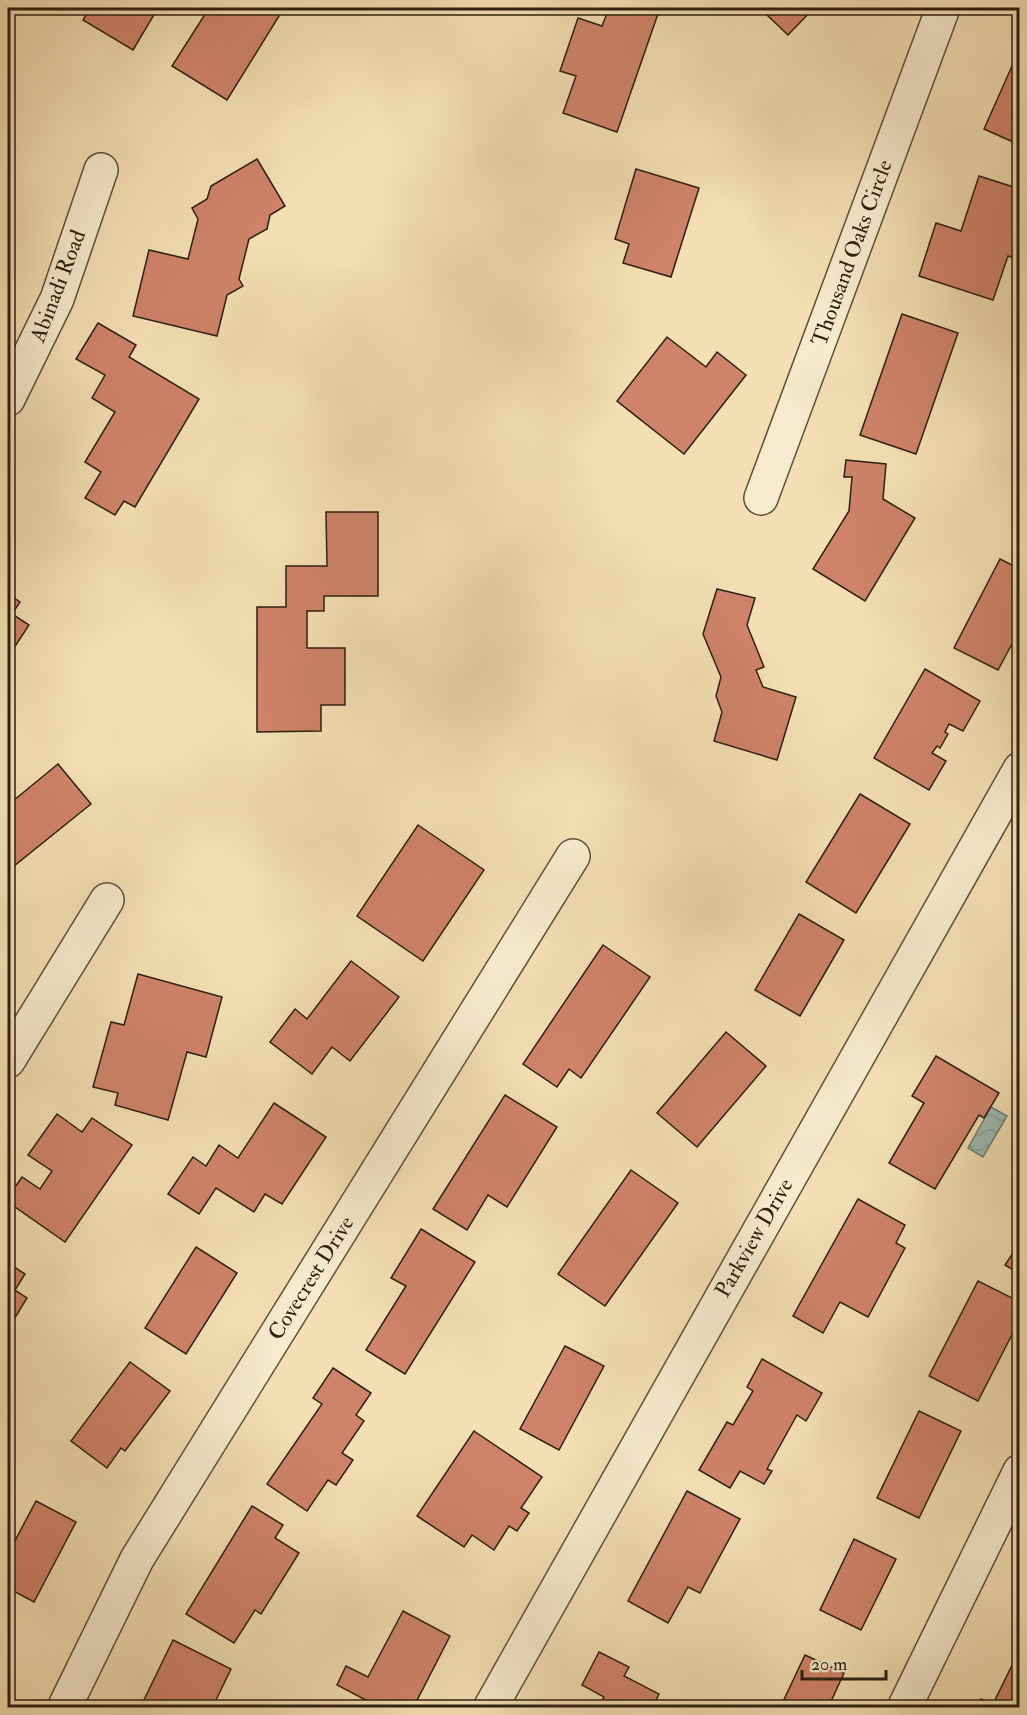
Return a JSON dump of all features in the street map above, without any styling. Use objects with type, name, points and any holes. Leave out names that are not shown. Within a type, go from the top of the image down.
[{"type":"street","name":"Thousand Oaks Circle","points":[[760,498],[943,8]]},
{"type":"street","name":"Abinadi Road","points":[[8,399],[57,299],[101,170]]},
{"type":"street","name":"Parkview Drive","points":[[490,1707],[1020,770]]},
{"type":"street","name":"Covecrest Drive","points":[[64,1707],[137,1559],[573,856]]},
{"type":"street","points":[[8,1061],[107,900]]},
{"type":"street","points":[[904,1707],[1020,1471]]},
{"type":"water","points":[[991,1107],[1007,1116],[983,1157],[968,1148]]},
{"type":"building","points":[[90,8],[158,8],[133,50],[83,20]]},
{"type":"building","points":[[209,8],[284,8],[227,100],[172,66]]},
{"type":"building","points":[[609,8],[660,8],[617,132],[563,113],[576,76],[560,71],[578,18],[602,26]]},
{"type":"building","points":[[767,8],[814,8],[788,35],[767,15],[771,11]]},
{"type":"building","points":[[1020,48],[1020,145],[984,129]]},
{"type":"building","points":[[257,159],[285,206],[270,215],[267,229],[249,239],[239,279],[243,286],[227,295],[217,336],[133,316],[149,250],[188,259],[198,219],[192,208],[207,199],[211,186]]},
{"type":"building","points":[[636,169],[699,188],[671,277],[623,263],[629,244],[615,239]]},
{"type":"building","points":[[979,176],[1020,189],[1020,244],[1015,259],[1008,256],[993,300],[919,276],[936,223],[961,231]]},
{"type":"building","points":[[902,314],[958,333],[916,454],[860,435]]},
{"type":"building","points":[[98,323],[136,345],[129,357],[199,399],[135,507],[124,501],[115,515],[85,498],[101,472],[85,462],[115,412],[92,398],[105,375],[76,359]]},
{"type":"building","points":[[667,337],[706,367],[717,352],[746,375],[684,454],[617,401]]},
{"type":"building","points":[[846,460],[886,464],[883,499],[915,518],[865,601],[813,569],[849,511],[852,477],[844,477]]},
{"type":"building","points":[[326,512],[378,512],[378,596],[324,596],[324,611],[307,611],[307,648],[345,648],[345,705],[321,705],[321,731],[257,732],[257,607],[286,607],[286,566],[327,566]]},
{"type":"building","points":[[1000,559],[1020,569],[1020,629],[998,670],[954,648]]},
{"type":"building","points":[[717,589],[755,598],[747,625],[764,667],[756,670],[763,687],[796,697],[777,760],[714,741],[722,712],[716,696],[721,677],[703,634]]},
{"type":"building","points":[[8,594],[20,602],[12,614],[29,625],[8,657]]},
{"type":"building","points":[[925,669],[980,701],[963,731],[949,724],[945,732],[948,734],[940,748],[937,746],[932,753],[946,761],[929,790],[874,758]]},
{"type":"building","points":[[58,764],[91,804],[9,870],[8,805]]},
{"type":"building","points":[[860,794],[910,824],[856,913],[806,882]]},
{"type":"building","points":[[418,825],[484,870],[423,961],[357,916]]},
{"type":"building","points":[[799,914],[844,940],[800,1016],[755,990]]},
{"type":"building","points":[[603,945],[650,977],[581,1078],[569,1069],[557,1087],[523,1064]]},
{"type":"building","points":[[351,961],[399,997],[350,1061],[332,1047],[312,1074],[270,1042],[295,1009],[307,1019]]},
{"type":"building","points":[[138,974],[222,997],[206,1057],[187,1052],[168,1120],[115,1105],[118,1093],[93,1087],[111,1022],[124,1025]]},
{"type":"building","points":[[726,1032],[766,1066],[697,1147],[657,1113]]},
{"type":"building","points":[[936,1056],[999,1093],[984,1118],[979,1115],[935,1189],[889,1163],[924,1103],[912,1096]]},
{"type":"building","points":[[505,1095],[557,1127],[507,1207],[488,1195],[467,1230],[433,1209]]},
{"type":"building","points":[[274,1103],[326,1137],[282,1204],[265,1194],[254,1212],[216,1188],[199,1214],[168,1194],[193,1157],[206,1166],[219,1145],[238,1158]]},
{"type":"building","points":[[57,1114],[82,1132],[92,1118],[132,1145],[65,1242],[8,1202],[8,1197],[22,1177],[40,1189],[52,1171],[28,1155]]},
{"type":"building","points":[[631,1170],[678,1203],[605,1306],[558,1274]]},
{"type":"building","points":[[858,1199],[905,1225],[896,1243],[905,1248],[868,1317],[840,1302],[823,1333],[793,1316]]},
{"type":"building","points":[[421,1229],[475,1262],[405,1374],[366,1350],[406,1286],[391,1278]]},
{"type":"building","points":[[1020,1242],[1020,1274],[1005,1265]]},
{"type":"building","points":[[196,1247],[237,1273],[186,1354],[145,1328]]},
{"type":"building","points":[[8,1263],[25,1274],[15,1290],[27,1298],[8,1329]]},
{"type":"building","points":[[978,1281],[1020,1302],[1020,1319],[978,1401],[929,1376]]},
{"type":"building","points":[[565,1346],[604,1366],[559,1450],[520,1429]]},
{"type":"building","points":[[762,1359],[822,1393],[806,1421],[797,1415],[767,1469],[772,1471],[764,1484],[740,1471],[730,1488],[699,1470],[727,1422],[733,1425],[753,1391],[747,1387]]},
{"type":"building","points":[[130,1362],[170,1391],[125,1451],[121,1448],[107,1468],[71,1441]]},
{"type":"building","points":[[333,1368],[371,1393],[356,1415],[364,1421],[342,1453],[353,1460],[336,1485],[328,1480],[307,1511],[267,1484],[322,1404],[313,1398]]},
{"type":"building","points":[[919,1411],[961,1431],[919,1518],[877,1498]]},
{"type":"building","points":[[474,1431],[542,1477],[521,1508],[529,1513],[517,1531],[509,1526],[494,1550],[472,1535],[464,1547],[417,1516]]},
{"type":"building","points":[[687,1491],[740,1519],[700,1593],[688,1587],[668,1623],[628,1601]]},
{"type":"building","points":[[36,1501],[76,1522],[34,1602],[8,1588],[8,1554]]},
{"type":"building","points":[[252,1506],[283,1525],[275,1538],[299,1553],[261,1614],[255,1610],[234,1643],[186,1614]]},
{"type":"building","points":[[854,1539],[896,1559],[861,1630],[820,1610]]},
{"type":"building","points":[[403,1611],[450,1636],[413,1708],[381,1708],[337,1685],[346,1666],[368,1677]]},
{"type":"building","points":[[173,1640],[231,1669],[212,1708],[140,1708]]},
{"type":"building","points":[[1020,1649],[1020,1708],[977,1708],[981,1699],[993,1704]]},
{"type":"building","points":[[599,1652],[629,1667],[624,1676],[659,1694],[652,1708],[598,1708],[604,1697],[582,1685]]},
{"type":"building","points":[[805,1655],[844,1673],[828,1708],[780,1708]]}]
